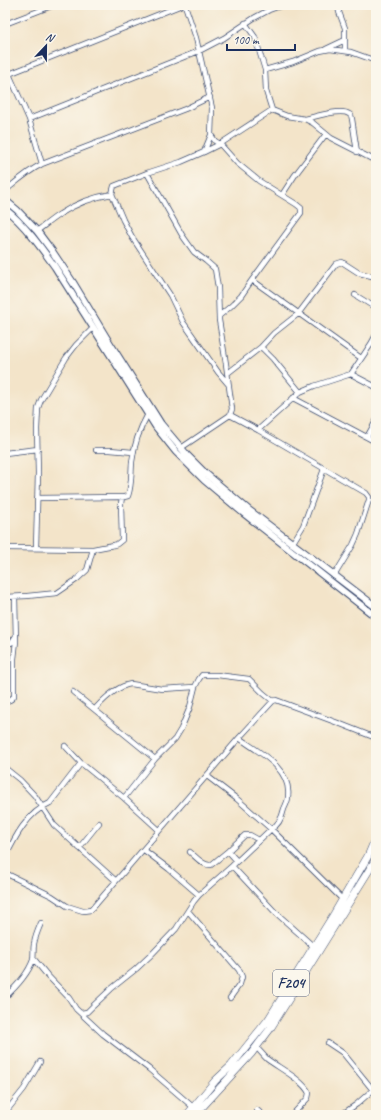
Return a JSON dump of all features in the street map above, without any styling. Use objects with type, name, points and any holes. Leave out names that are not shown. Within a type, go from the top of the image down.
[{"type":"main road","points":[[5,200],[37,231],[74,284],[106,338],[161,424],[181,448],[205,473],[250,511],[376,607]]},
{"type":"main road","points":[[5,209],[19,221],[65,281],[156,427],[176,452],[204,480],[242,512],[376,617]]},
{"type":"main road","name":"F204","points":[[195,1115],[256,1047],[276,1020],[375,856],[376,837]]},
{"type":"main road","name":"F204","points":[[187,1115],[215,1081],[231,1066],[268,1020],[365,860],[375,856]]},
{"type":"street","points":[[5,24],[47,6],[54,5]]},
{"type":"street","points":[[9,74],[184,5],[196,38],[212,108],[211,135],[204,152]]},
{"type":"street","points":[[30,119],[199,51],[224,38],[245,22],[283,5]]},
{"type":"street","points":[[338,5],[345,28],[345,51]]},
{"type":"street","points":[[245,22],[255,37],[265,70],[266,91],[272,110]]},
{"type":"street","points":[[265,70],[293,62],[345,40]]},
{"type":"street","points":[[320,51],[330,49],[351,52],[376,61]]},
{"type":"street","points":[[5,64],[30,119],[42,164]]},
{"type":"street","points":[[5,191],[27,173],[42,164],[185,109],[210,97]]},
{"type":"street","points":[[272,110],[313,123],[326,134],[376,161]]},
{"type":"street","points":[[229,385],[218,372],[183,322],[170,295],[122,220],[112,194],[114,186],[181,162],[204,152],[220,144],[272,110]]},
{"type":"street","points":[[304,119],[340,111],[349,113],[352,119],[357,152]]},
{"type":"street","points":[[282,195],[326,134]]},
{"type":"street","points":[[211,135],[215,141],[220,144],[247,172],[301,208],[301,213],[241,296],[219,316]]},
{"type":"street","points":[[147,173],[182,235],[194,252],[214,269],[218,288],[219,316],[232,409],[230,415],[181,448]]},
{"type":"street","points":[[37,231],[71,208],[96,197],[112,194]]},
{"type":"street","points":[[228,373],[261,347],[274,333],[298,314],[336,264],[342,262],[360,273],[376,277]]},
{"type":"street","points":[[252,280],[361,358]]},
{"type":"street","points":[[356,295],[376,308]]},
{"type":"street","points":[[36,548],[38,408],[41,400],[66,358],[76,345],[93,328]]},
{"type":"street","points":[[258,430],[300,392],[351,374],[376,335]]},
{"type":"street","points":[[261,347],[273,359],[300,392]]},
{"type":"street","points":[[351,374],[376,387]]},
{"type":"street","points":[[293,398],[376,442]]},
{"type":"street","points":[[37,498],[128,496],[130,491],[133,452],[137,436],[148,414]]},
{"type":"street","points":[[230,415],[366,493],[369,497],[358,534],[334,576]]},
{"type":"street","points":[[367,437],[376,421]]},
{"type":"street","points":[[5,453],[38,450]]},
{"type":"street","points":[[96,450],[133,452]]},
{"type":"street","points":[[292,544],[302,526],[324,469]]},
{"type":"street","points":[[5,548],[93,549],[117,544],[122,540],[122,497]]},
{"type":"street","points":[[5,597],[58,593],[87,570],[93,549]]},
{"type":"street","points":[[5,701],[12,699],[14,696],[14,659],[16,636],[15,597]]},
{"type":"street","points":[[5,643],[11,643],[16,636]]},
{"type":"street","points":[[124,798],[181,729],[190,707],[195,688],[202,675],[217,675],[249,679],[273,701],[276,700],[376,738]]},
{"type":"street","points":[[95,709],[106,697],[126,685],[131,684],[162,689],[195,688]]},
{"type":"street","points":[[73,692],[155,759]]},
{"type":"street","points":[[5,873],[52,896],[66,906],[82,912],[91,910],[144,850],[159,830],[273,701]]},
{"type":"street","points":[[81,1013],[85,1013],[90,1009],[152,954],[176,929],[199,895],[232,866],[258,840],[276,826],[282,818],[288,798],[288,786],[284,775],[276,766],[240,738]]},
{"type":"street","points":[[64,746],[81,763],[124,798],[159,830]]},
{"type":"street","points":[[5,858],[15,837],[32,815],[43,806],[50,803],[81,763]]},
{"type":"street","points":[[5,768],[20,780],[35,796],[43,806],[54,825],[116,881]]},
{"type":"street","points":[[5,775],[10,772]]},
{"type":"street","points":[[207,776],[238,799],[342,898]]},
{"type":"street","points":[[79,848],[99,823]]},
{"type":"street","points":[[190,852],[208,865],[228,851],[245,835],[250,835],[258,840]]},
{"type":"street","points":[[144,850],[199,895]]},
{"type":"street","points":[[228,851],[237,861]]},
{"type":"street","points":[[232,866],[275,912],[313,946]]},
{"type":"street","points":[[188,911],[239,970],[242,977],[240,984],[230,998]]},
{"type":"street","points":[[5,997],[25,975],[34,958],[34,943],[41,923]]},
{"type":"street","points":[[34,958],[81,1013],[103,1034],[149,1069],[193,1107]]},
{"type":"street","points":[[328,1042],[343,1053],[375,1088],[341,1115]]},
{"type":"street","points":[[256,1047],[266,1058],[307,1090],[309,1094],[308,1098],[292,1115]]},
{"type":"street","points":[[5,1113],[24,1089],[40,1062]]},
{"type":"street","points":[[257,1110],[263,1115]]}]
